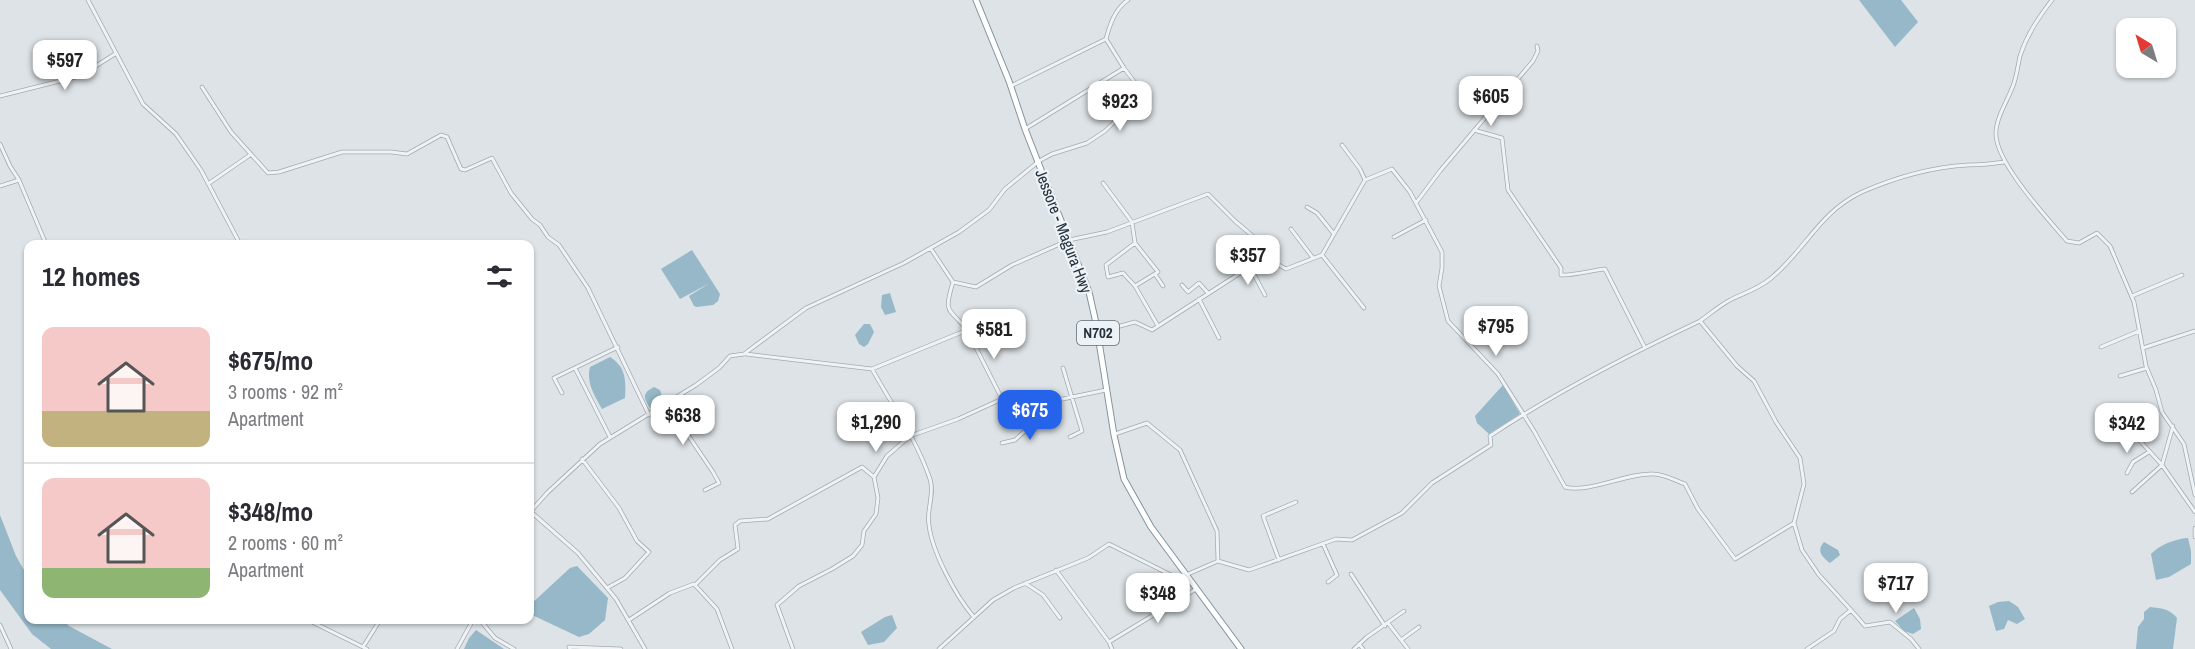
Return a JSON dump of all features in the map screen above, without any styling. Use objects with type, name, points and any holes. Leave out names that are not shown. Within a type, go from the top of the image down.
[{"type":"highway","name":"Jessore - Magura Hwy","points":[[976,0],[1089,292],[1124,479],[1151,527],[1240,649]]},
{"type":"street","points":[[88,0],[143,104],[176,134],[208,184],[238,240]]},
{"type":"street","points":[[744,354],[806,308],[904,263],[960,232],[989,210],[1005,189],[1038,161],[1087,143],[1105,131],[1138,99],[1136,84],[1106,39],[1110,24],[1120,5],[1128,0]]},
{"type":"street","points":[[2052,0],[2028,34],[2015,82],[1997,125],[1995,134],[1998,147],[2005,162],[2067,241],[2079,243],[2097,233],[2110,246],[2132,296],[2147,368],[2162,412],[2184,444],[2195,495]]},
{"type":"street","points":[[1011,86],[1106,39]]},
{"type":"street","points":[[1416,203],[1440,171],[1533,61],[1538,51],[1537,46]]},
{"type":"street","points":[[0,96],[80,76],[116,53]]},
{"type":"street","points":[[1025,129],[1124,68]]},
{"type":"street","points":[[202,87],[231,132],[268,173],[279,172],[342,152],[407,154],[441,135],[447,137],[461,169],[465,170],[492,158],[511,193],[548,237],[558,245],[588,288],[649,415]]},
{"type":"street","points":[[1474,130],[1502,138],[1508,190],[1561,268],[1562,275],[1605,269],[1645,348]]},
{"type":"street","points":[[0,144],[19,180],[44,240]]},
{"type":"street","points":[[1342,145],[1360,169],[1365,180]]},
{"type":"street","points":[[208,184],[250,155]]},
{"type":"street","points":[[939,649],[993,600],[1025,583],[1088,558],[1109,544],[1181,580],[1186,575],[1218,561],[1249,570],[1336,539],[1352,540],[1402,513],[1432,483],[1491,445],[1490,436],[1524,413],[1700,321],[1729,300],[1752,291],[1771,278],[1837,207],[1861,193],[1889,182],[1934,170],[2005,162]]},
{"type":"street","points":[[931,248],[953,282],[976,287],[1012,265],[1069,240],[1107,231],[1208,194],[1234,221],[1255,238],[1264,257],[1286,269],[1322,255],[1365,180],[1392,169],[1416,203],[1442,252],[1439,286],[1448,321],[1498,374],[1524,413],[1565,487],[1573,489],[1617,479],[1654,474],[1685,484],[1698,508],[1734,559],[1794,523]]},
{"type":"street","points":[[0,186],[19,180]]},
{"type":"street","points":[[1103,183],[1132,222],[1135,243],[1158,272],[1135,286]]},
{"type":"street","points":[[1307,207],[1317,213],[1334,234]]},
{"type":"street","points":[[1394,237],[1426,220]]},
{"type":"street","points":[[1291,229],[1313,258]]},
{"type":"street","points":[[1135,243],[1106,265],[1108,277],[1123,273],[1135,286],[1158,326]]},
{"type":"street","points":[[1322,255],[1364,308]]},
{"type":"street","points":[[1098,332],[1135,322],[1152,330],[1264,257]]},
{"type":"street","points":[[1250,267],[1265,295]]},
{"type":"street","points":[[1155,274],[1163,286]]},
{"type":"street","points":[[2132,296],[2182,275]]},
{"type":"street","points":[[953,282],[947,302],[951,315],[967,330],[1002,399],[1027,414]]},
{"type":"street","points":[[1182,285],[1188,292],[1199,284],[1208,293]]},
{"type":"street","points":[[1199,299],[1219,338]]},
{"type":"street","points":[[1700,321],[1737,366],[1754,381],[1776,422],[1800,459],[1804,484],[1794,523],[1802,550],[1819,575],[1865,626],[1890,622],[1911,639],[1919,649]]},
{"type":"street","points":[[534,507],[582,459],[610,437],[667,404],[718,368],[730,356],[744,354],[872,369],[967,330]]},
{"type":"street","points":[[2102,347],[2139,331]]},
{"type":"street","points":[[2142,348],[2195,331]]},
{"type":"street","points":[[562,393],[554,378],[618,347]]},
{"type":"street","points":[[575,368],[610,437]]},
{"type":"street","points":[[1063,368],[1082,430],[1070,437]]},
{"type":"street","points":[[2120,376],[2147,368]]},
{"type":"street","points":[[872,369],[918,449],[931,483],[932,501],[928,524],[935,547],[959,600],[973,616]]},
{"type":"street","points":[[1027,414],[1053,400],[1108,390]]},
{"type":"street","points":[[874,477],[887,456],[910,436],[958,419],[1002,399]]},
{"type":"street","points":[[667,404],[718,483],[705,490]]},
{"type":"street","points":[[1002,443],[1015,440],[1026,430],[1027,414]]},
{"type":"street","points":[[1114,435],[1148,423],[1180,450],[1217,531],[1218,561]]},
{"type":"street","points":[[2132,492],[2162,465],[2173,426]]},
{"type":"street","points":[[2131,431],[2162,465],[2195,512]]},
{"type":"street","points":[[2127,473],[2133,462],[2148,452]]},
{"type":"street","points":[[582,459],[619,508],[637,541],[649,552],[625,578],[607,588]]},
{"type":"street","points":[[628,620],[670,593],[695,585],[720,560],[738,549],[735,525],[740,521],[768,519],[862,467],[874,477],[878,498],[876,514],[864,531],[862,546],[854,556],[799,586],[777,605],[793,649]]},
{"type":"street","points":[[1279,560],[1263,516],[1296,502]]},
{"type":"street","points":[[534,514],[578,553],[607,588],[645,649]]},
{"type":"street","points":[[2195,528],[2195,537]]},
{"type":"street","points":[[1323,544],[1337,574],[1328,582]]},
{"type":"street","points":[[1056,570],[1112,649]]},
{"type":"street","points":[[1351,574],[1408,649]]},
{"type":"street","points":[[1025,583],[1043,595],[1060,618]]},
{"type":"street","points":[[695,585],[717,609],[732,649]]},
{"type":"street","points":[[1109,642],[1196,588]]},
{"type":"street","points":[[1807,649],[1834,631],[1840,619],[1851,610]]},
{"type":"street","points":[[1354,649],[1404,611]]},
{"type":"street","points":[[316,624],[365,648],[378,624]]},
{"type":"street","points":[[457,649],[470,624]]},
{"type":"street","points":[[483,624],[495,638],[514,649]]},
{"type":"street","points":[[0,625],[11,649]]},
{"type":"street","points":[[1401,640],[1419,627]]},
{"type":"street","points":[[1359,644],[1363,649]]},
{"type":"street","points":[[570,649],[569,647],[621,649]]},
{"type":"water","points":[[1859,0],[1901,0],[1918,22],[1895,47]]},
{"type":"water","points":[[692,250],[720,294],[718,301],[713,305],[694,306],[689,296],[710,283],[680,299],[661,269]]},
{"type":"water","points":[[890,293],[896,312],[885,315],[881,307],[882,295]]},
{"type":"water","points":[[864,324],[870,324],[874,332],[864,347],[859,344],[855,335]]},
{"type":"water","points":[[610,357],[619,365],[624,374],[625,398],[602,409],[592,388],[589,373],[590,367]]},
{"type":"water","points":[[1503,385],[1520,414],[1489,434],[1477,423],[1475,416]]},
{"type":"water","points":[[654,387],[660,390],[664,402],[657,407],[650,408],[645,396],[647,391]]},
{"type":"water","points":[[0,515],[24,570],[24,623],[0,590]]},
{"type":"water","points":[[2188,538],[2191,564],[2169,577],[2156,580],[2151,554],[2168,543]]},
{"type":"water","points":[[1824,542],[1838,550],[1840,555],[1830,563],[1820,551]]},
{"type":"water","points":[[577,566],[608,598],[605,620],[589,634],[579,637],[534,616],[534,601],[570,568]]},
{"type":"water","points":[[2009,601],[2018,607],[2025,619],[2017,624],[2008,620],[2004,629],[1996,631],[1989,606]]},
{"type":"water","points":[[2150,607],[2168,611],[2177,618],[2173,649],[2136,649],[2138,627],[2144,619],[2144,612]]},
{"type":"water","points":[[1914,608],[1920,619],[1921,629],[1913,634],[1904,631],[1895,621]]},
{"type":"water","points":[[892,615],[897,628],[884,642],[868,645],[861,632]]},
{"type":"water","points":[[25,624],[67,624],[112,649],[51,649],[32,634]]},
{"type":"water","points":[[476,630],[504,649],[464,649]]}]
